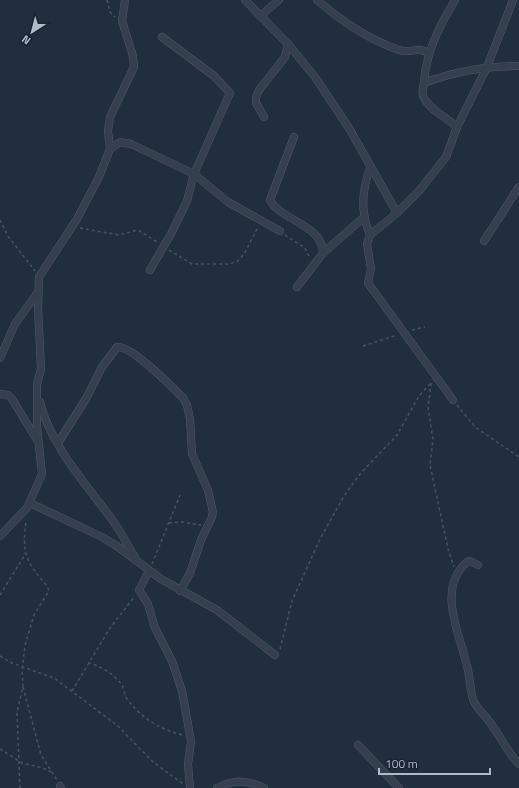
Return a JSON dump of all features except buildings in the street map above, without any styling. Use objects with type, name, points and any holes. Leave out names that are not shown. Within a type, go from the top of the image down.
[{"type":"street","points":[[0,536],[28,506],[42,474],[37,392],[41,369],[38,292],[39,277],[71,231],[99,177],[110,149],[108,131],[110,117],[134,67],[133,56],[122,21],[125,0]]},
{"type":"street","points":[[245,0],[288,44],[315,77],[335,106],[397,213]]},
{"type":"street","points":[[260,16],[278,0]]},
{"type":"street","points":[[317,0],[350,24],[389,46],[404,51],[418,49],[429,53]]},
{"type":"street","points":[[455,0],[440,25],[429,53],[422,94],[424,99],[457,127]]},
{"type":"street","points":[[370,235],[397,213],[443,162],[449,151],[457,127],[488,67],[513,0]]},
{"type":"street","points":[[150,270],[187,200],[194,174],[230,93],[214,76],[162,37]]},
{"type":"street","points":[[264,117],[256,103],[256,97],[259,90],[285,57],[288,44]]},
{"type":"street","points":[[424,83],[438,78],[488,67],[519,66]]},
{"type":"street","points":[[294,137],[270,200],[278,209],[312,233],[323,247],[323,253]]},
{"type":"street","points":[[110,149],[120,142],[131,144],[194,174],[228,202],[261,222],[280,231]]},
{"type":"street","points":[[370,168],[363,190],[364,218],[370,235],[367,249],[371,269],[368,283],[434,381],[453,400]]},
{"type":"street","points":[[484,241],[519,187]]},
{"type":"street","points":[[297,288],[323,253],[364,218]]},
{"type":"street","points":[[0,358],[15,324],[38,292]]},
{"type":"street","points":[[58,443],[110,354],[117,347],[124,348],[168,384],[186,402],[191,428],[192,454],[208,490],[212,507],[212,518],[207,525],[190,574],[180,591]]},
{"type":"street","points":[[37,392],[45,421],[58,443],[90,492],[114,523],[137,561]]},
{"type":"street","points":[[0,394],[8,395],[12,399],[39,444]]},
{"type":"street","points":[[28,506],[102,537],[180,591],[217,610],[275,655]]},
{"type":"street","points":[[478,565],[470,561],[467,562],[455,576],[452,599],[454,618],[466,661],[473,700],[490,723],[510,755],[519,764]]},
{"type":"street","points":[[150,571],[139,590],[148,604],[155,628],[177,675],[188,715],[191,737],[188,764],[188,788]]},
{"type":"street","points":[[358,745],[399,788]]},
{"type":"street","points":[[217,788],[231,781],[253,783],[264,788]]},
{"type":"path","points":[[106,0],[110,12],[122,21]]},
{"type":"path","points":[[0,220],[8,236],[39,277]]},
{"type":"path","points":[[71,231],[86,229],[119,235],[138,230],[192,264],[229,264],[238,261],[244,254],[261,222]]},
{"type":"path","points":[[280,231],[305,248],[313,265]]},
{"type":"path","points":[[363,346],[426,327]]},
{"type":"path","points":[[434,381],[428,408],[433,439],[430,465],[455,576]]},
{"type":"path","points":[[275,655],[279,652],[292,601],[320,539],[344,496],[360,474],[396,435],[419,396],[434,381]]},
{"type":"path","points":[[453,400],[474,427],[519,457]]},
{"type":"path","points":[[150,571],[180,495]]},
{"type":"path","points":[[28,506],[24,538],[27,561],[47,586],[49,591],[34,615],[30,626],[22,666],[23,685],[41,755],[61,787]]},
{"type":"path","points":[[168,523],[182,522],[207,525]]},
{"type":"path","points":[[0,595],[26,552]]},
{"type":"path","points":[[72,691],[110,628],[139,590]]},
{"type":"path","points":[[0,656],[52,677],[72,691],[118,726],[122,733],[153,762],[188,788]]},
{"type":"path","points":[[88,663],[102,668],[118,680],[127,700],[147,719],[167,730],[191,737]]},
{"type":"path","points":[[20,788],[17,713],[23,685]]},
{"type":"path","points":[[0,749],[18,761],[32,767],[44,768],[53,773]]}]
